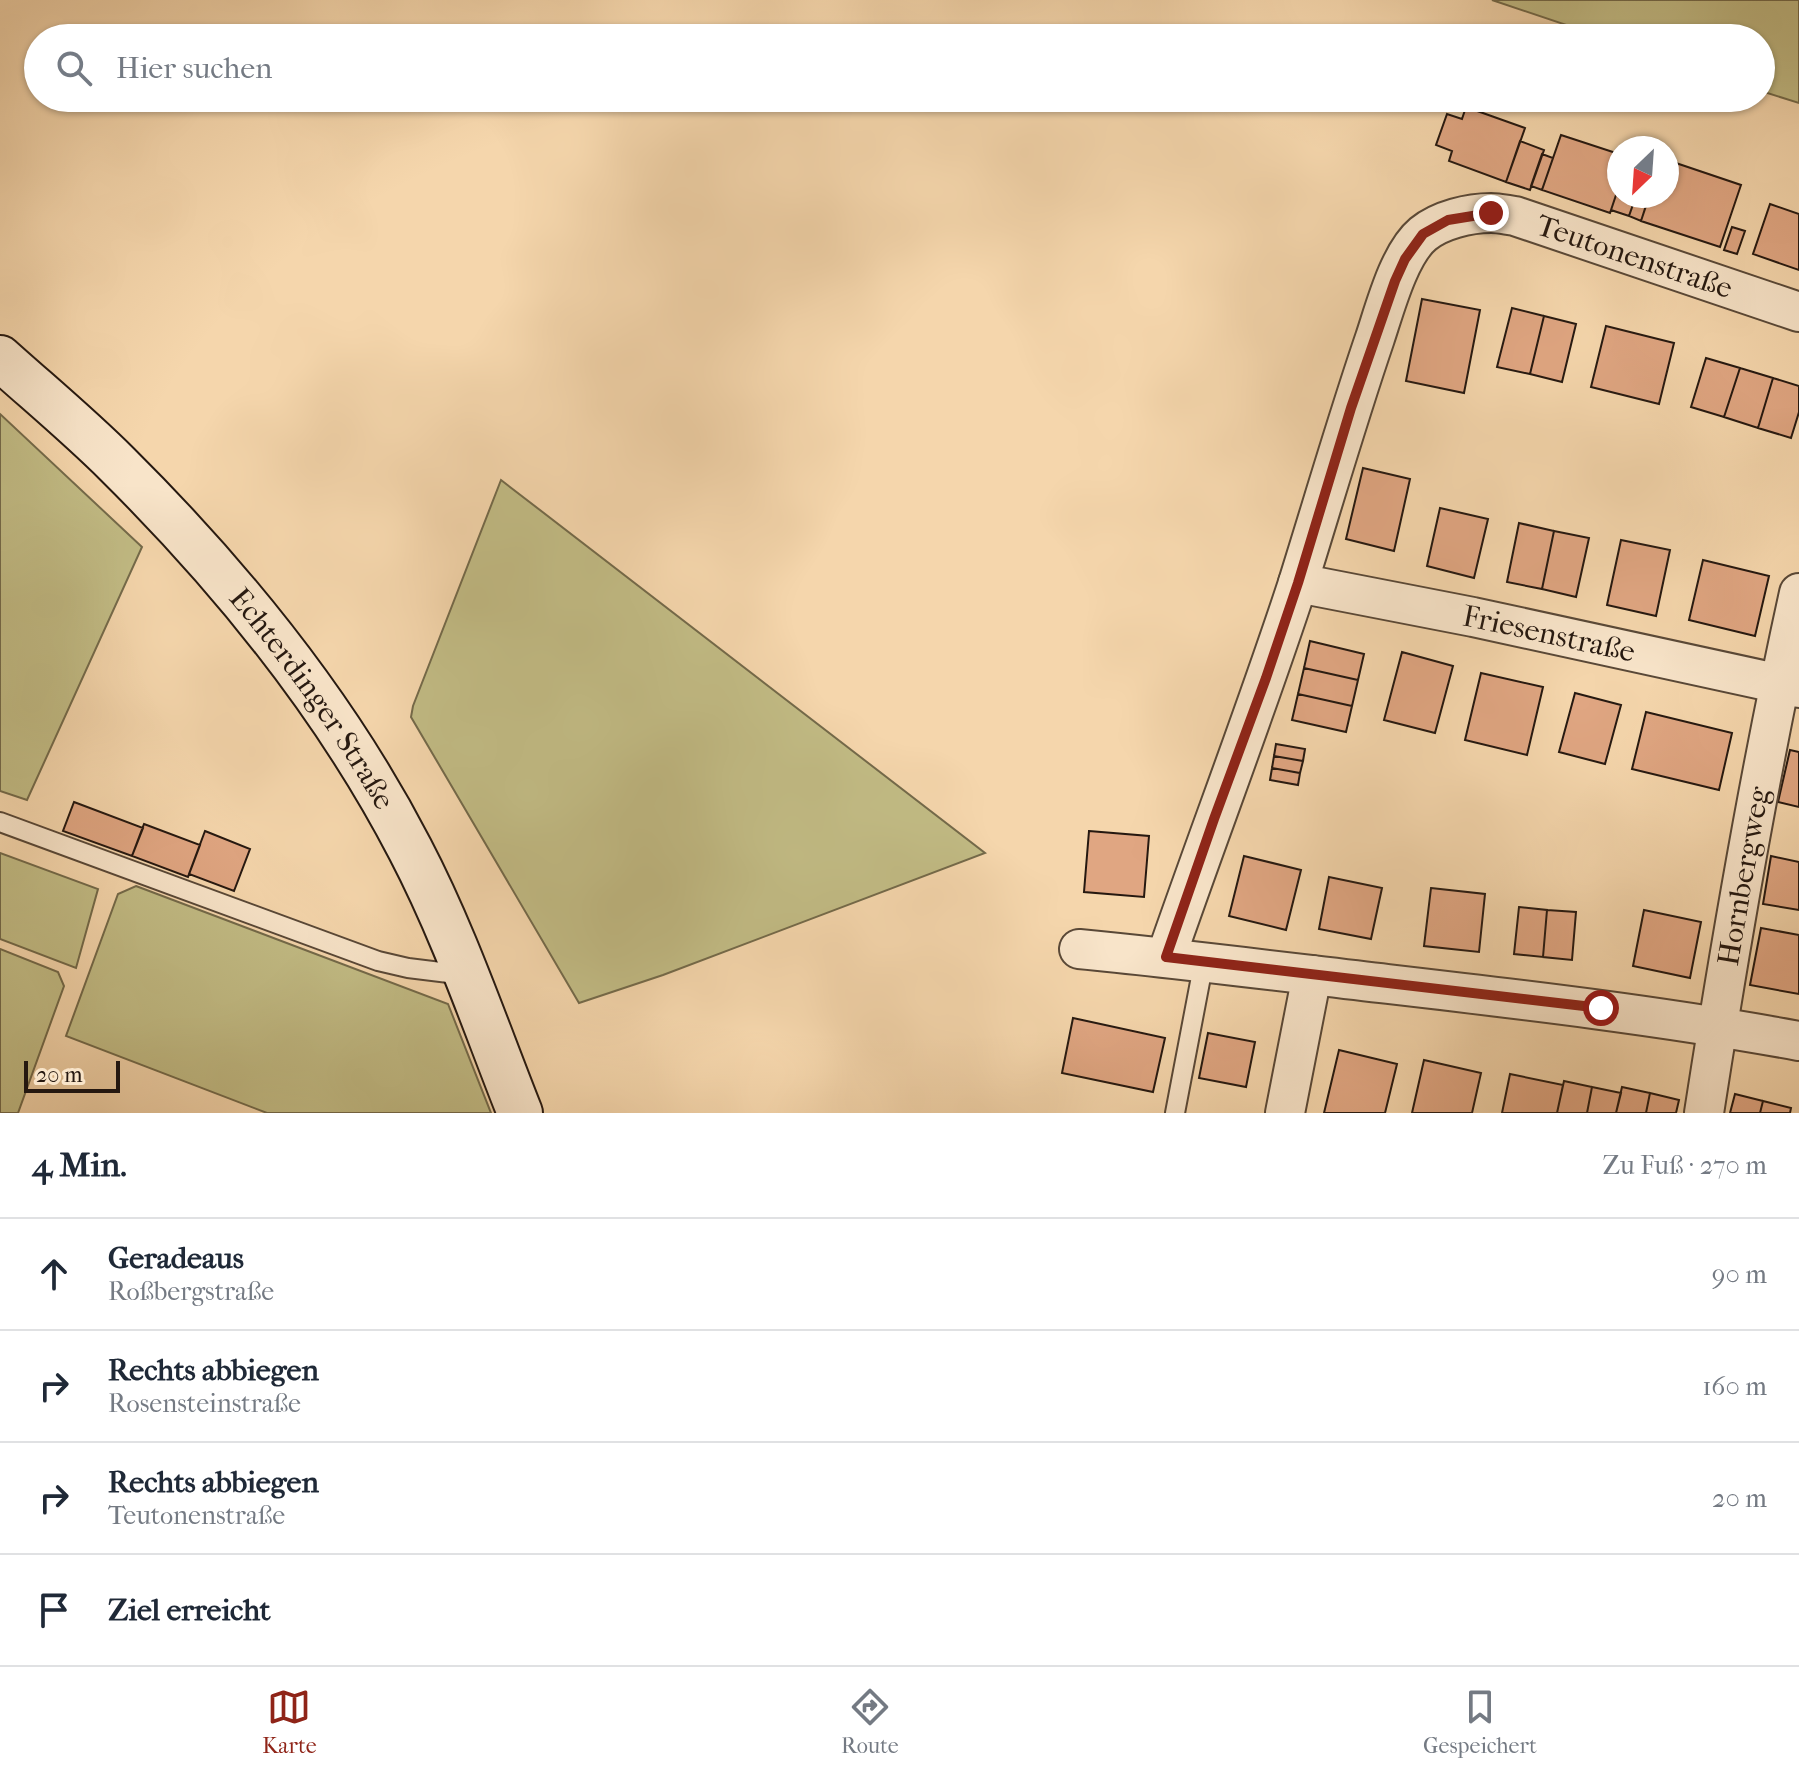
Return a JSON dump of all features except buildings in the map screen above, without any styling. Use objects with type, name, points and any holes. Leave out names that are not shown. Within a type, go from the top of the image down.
[{"type":"main road","name":"Echterdinger Straße","points":[[0,358],[116,463],[182,531],[272,637],[325,707],[412,852],[520,1113]]},
{"type":"street","name":"Teutonenstraße","points":[[1298,583],[1351,408],[1395,281],[1405,259],[1423,234],[1448,220],[1491,213],[1515,216],[1799,312]]},
{"type":"street","name":"Friesenstraße","points":[[1298,583],[1473,617],[1789,686]]},
{"type":"street","points":[[1166,957],[1298,583]]},
{"type":"street","name":"Hornbergweg","points":[[1704,1113],[1717,1026],[1789,686],[1799,593]]},
{"type":"street","points":[[1079,949],[1601,1008],[1799,1041]]},
{"type":"street","points":[[1285,1113],[1312,975]]},
{"type":"lane","points":[[0,822],[378,961],[465,975]]},
{"type":"lane","points":[[1175,1113],[1204,961]]},
{"type":"shaded area","points":[[1492,0],[1799,0],[1799,103],[1775,95],[1775,24],[1563,24]]},
{"type":"shaded area","points":[[0,414],[142,547],[27,800],[0,791]]},
{"type":"shaded area","points":[[501,480],[985,853],[663,975],[579,1003],[411,717]]},
{"type":"shaded area","points":[[0,853],[98,889],[76,968],[0,939]]},
{"type":"shaded area","points":[[136,886],[448,1004],[491,1113],[267,1113],[66,1036],[118,894]]},
{"type":"shaded area","points":[[0,949],[58,972],[64,986],[18,1113],[0,1113]]},
{"type":"route","points":[[1491,213],[1448,220],[1423,234],[1405,259],[1395,281],[1351,408],[1266,678],[1166,957],[1601,1008]]}]
